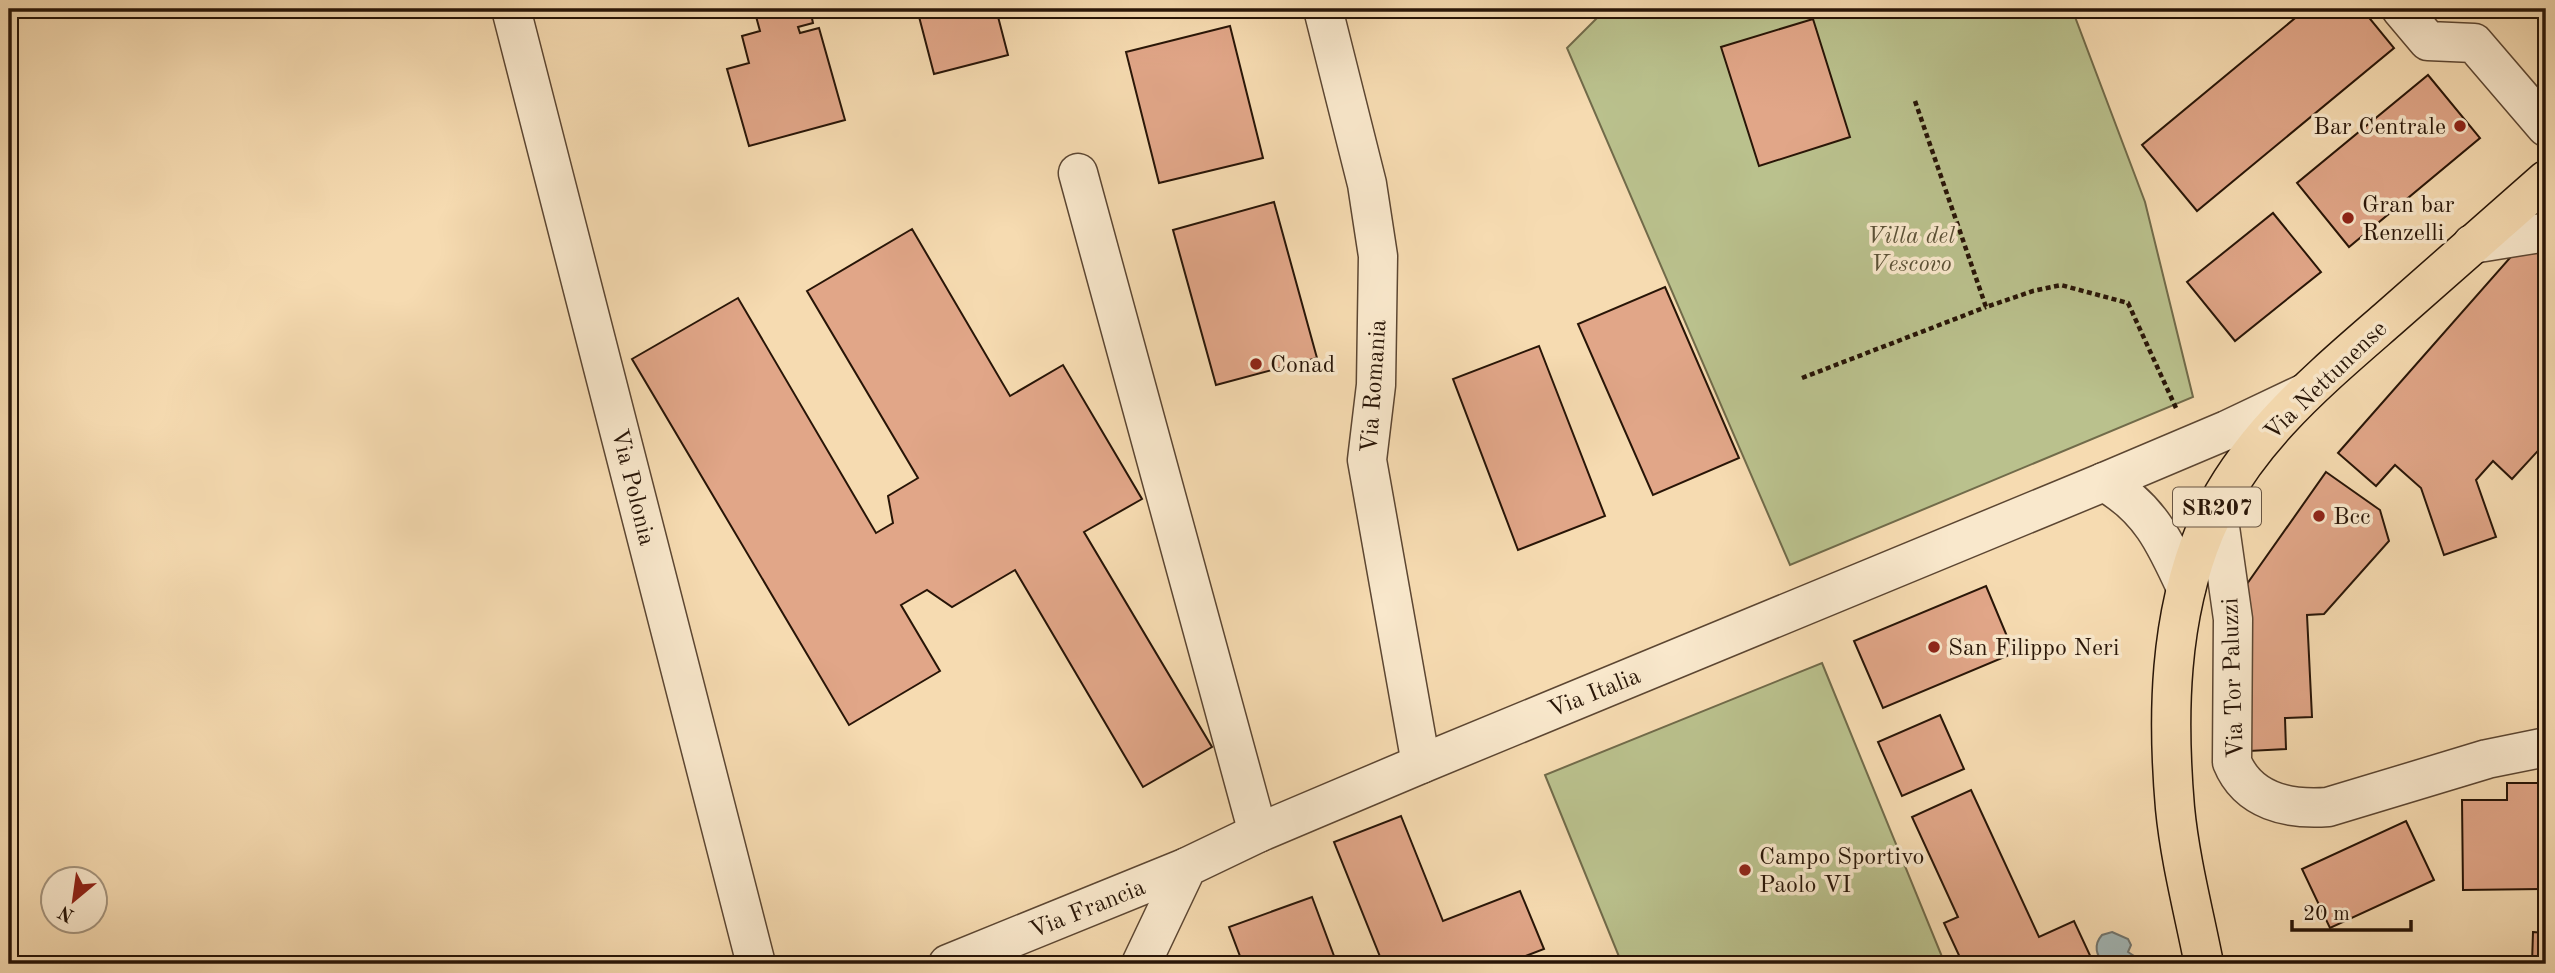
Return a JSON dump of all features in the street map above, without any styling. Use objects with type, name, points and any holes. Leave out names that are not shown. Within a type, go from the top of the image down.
[{"type":"main road","name":"Via Nettunense","points":[[2204,964],[2179,835],[2172,753],[2175,654],[2186,588],[2199,547],[2217,506],[2278,420],[2305,393],[2546,180]]},
{"type":"street","name":"Via Polonia","points":[[511,9],[756,964]]},
{"type":"street","name":"Via Romania","points":[[1323,9],[1367,184],[1377,256],[1376,385],[1367,460],[1421,764]]},
{"type":"street","points":[[2401,9],[2428,41],[2474,43],[2546,127]]},
{"type":"street","points":[[1078,173],[1258,834]]},
{"type":"street","points":[[2472,244],[2546,232]]},
{"type":"street","name":"Via Italia","points":[[1187,867],[1421,764],[2104,482],[2305,393]]},
{"type":"street","points":[[2104,482],[2120,492],[2147,517],[2170,554],[2186,588]]},
{"type":"street","name":"Via Tor Paluzzi","points":[[2217,506],[2233,619],[2232,762],[2241,780],[2258,794],[2283,805],[2328,807],[2487,759],[2546,747]]},
{"type":"street","points":[[1140,964],[1187,867]]},
{"type":"street","name":"Via Francia","points":[[948,964],[1187,867]]},
{"type":"path","points":[[1915,101],[1986,307]]},
{"type":"path","points":[[1802,377],[1986,307],[2061,285],[2128,303],[2192,444]]},
{"type":"green space","name":"Villa del Vescovo","points":[[1606,9],[2072,9],[2145,202],[2193,397],[1790,565],[1567,48]]},
{"type":"green space","name":"Campo Sportivo Paolo VI","points":[[1822,663],[1945,964],[1622,964],[1545,775]]},
{"type":"shaded area","points":[[2112,932],[2128,939],[2131,945],[2128,952],[2137,958],[2139,964],[2105,964],[2102,961],[2097,943],[2102,935]]},
{"type":"building","points":[[754,9],[810,9],[813,23],[798,27],[800,33],[819,28],[845,120],[749,146],[727,69],[749,63],[742,36],[760,31]]},
{"type":"building","points":[[917,9],[996,9],[1008,55],[934,74]]},
{"type":"building","points":[[2306,9],[2362,9],[2394,48],[2197,211],[2142,145]]},
{"type":"building","points":[[1813,19],[1850,137],[1759,166],[1721,47]]},
{"type":"building","points":[[1230,26],[1263,158],[1159,183],[1126,52]]},
{"type":"building","points":[[2428,75],[2480,138],[2349,247],[2297,183]]},
{"type":"building","points":[[1274,202],[1317,358],[1216,385],[1173,230]]},
{"type":"building","points":[[2273,213],[2321,272],[2235,341],[2187,282]]},
{"type":"building","points":[[912,229],[1010,396],[1063,365],[1142,499],[1084,532],[1212,747],[1143,787],[1015,570],[952,607],[927,590],[901,605],[940,671],[849,725],[632,359],[738,298],[876,533],[893,523],[888,496],[918,478],[807,291]]},
{"type":"building","points":[[2546,245],[2546,442],[2512,479],[2493,461],[2476,480],[2496,537],[2444,555],[2421,488],[2395,465],[2376,486],[2338,453],[2516,251]]},
{"type":"building","points":[[1665,287],[1739,458],[1653,495],[1578,324]]},
{"type":"building","points":[[1539,346],[1605,516],[1518,550],[1453,379]]},
{"type":"building","points":[[2326,472],[2380,510],[2389,541],[2324,614],[2307,615],[2312,717],[2285,718],[2286,749],[2249,751],[2242,591]]},
{"type":"building","name":"San Filippo Neri","points":[[1986,586],[2014,653],[1883,708],[1854,641]]},
{"type":"building","points":[[1940,715],[1964,769],[1902,796],[1878,742]]},
{"type":"building","points":[[2507,783],[2546,783],[2546,889],[2463,890],[2462,800],[2507,800]]},
{"type":"building","points":[[1971,790],[2039,937],[2074,921],[2094,964],[1963,964],[1944,923],[1958,917],[1912,817]]},
{"type":"building","points":[[1401,816],[1443,921],[1520,891],[1544,949],[1505,964],[1383,964],[1334,842]]},
{"type":"building","points":[[2406,821],[2434,880],[2330,928],[2302,869]]},
{"type":"building","points":[[1312,897],[1337,964],[1243,964],[1229,927]]},
{"type":"building","points":[[2533,932],[2546,933],[2546,964],[2532,964]]},
{"type":"building","points":[[9,953],[31,961],[30,964],[9,964]]},
{"type":"place","name":"Bar Centrale","points":[[2460,126]]},
{"type":"place","name":"Gran bar Renzelli","points":[[2348,218]]},
{"type":"place","name":"Conad","points":[[1256,364]]},
{"type":"place","name":"Bcc","points":[[2319,516]]},
{"type":"place","name":"San Filippo Neri","points":[[1934,647]]},
{"type":"place","name":"Campo Sportivo Paolo VI","points":[[1745,870]]}]
